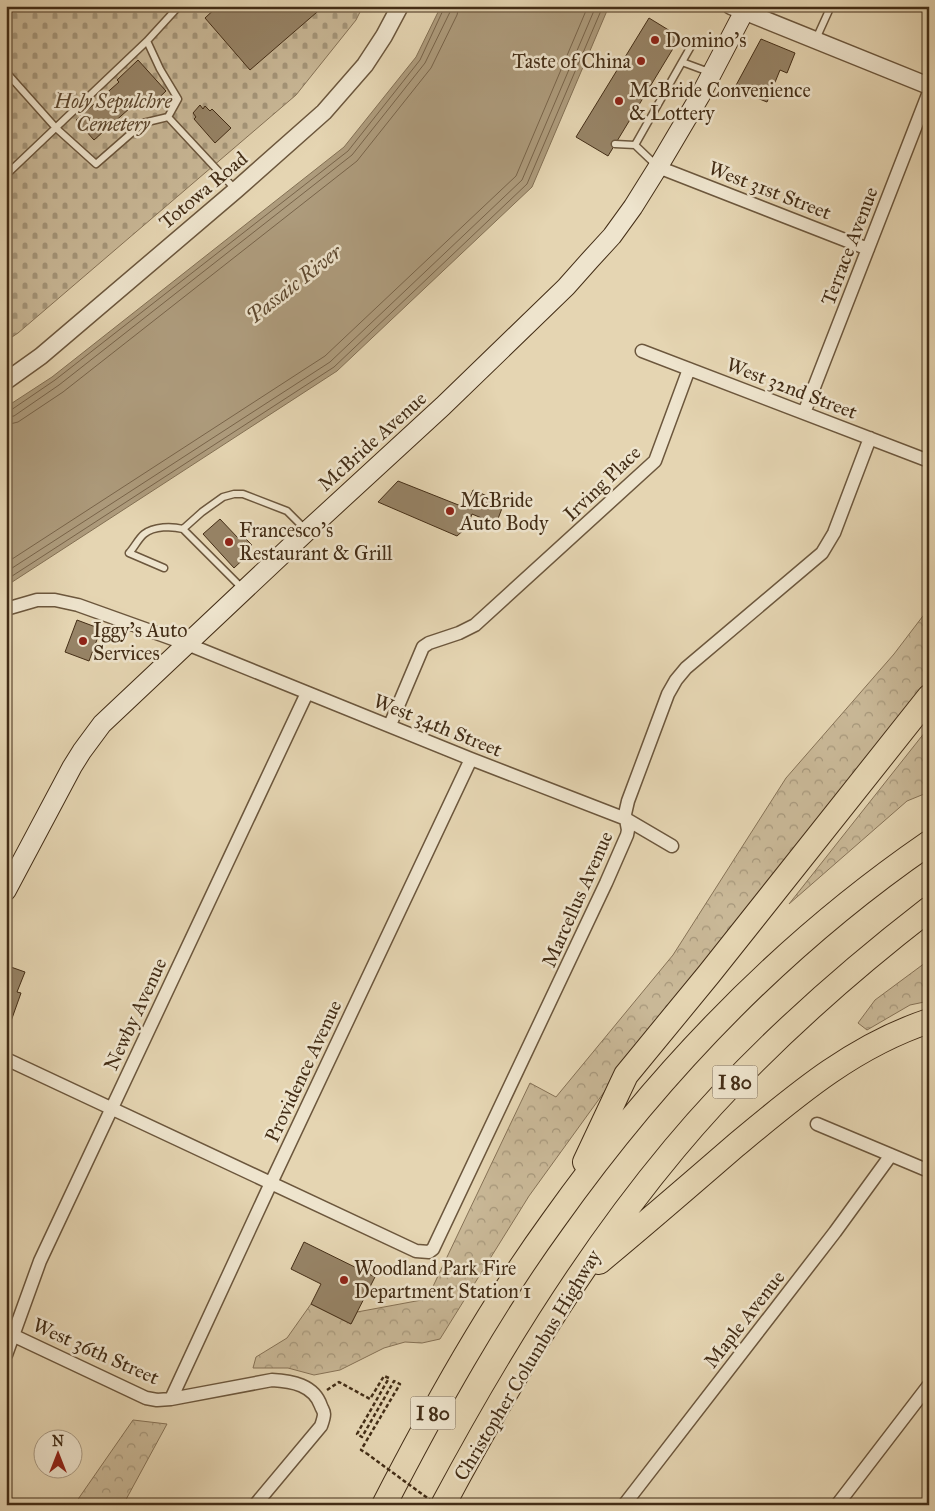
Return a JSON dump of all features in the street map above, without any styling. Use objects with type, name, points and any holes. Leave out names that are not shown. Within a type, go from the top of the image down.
[{"type":"highway","points":[[565,1204],[626,1074],[715,967],[929,697]]},
{"type":"highway","name":"I 80","points":[[384,1505],[466,1357],[523,1264],[565,1204],[644,1104],[720,1020],[766,977],[818,930],[879,880],[929,843]]},
{"type":"highway","name":"Christopher Columbus Highway","points":[[443,1505],[512,1381],[573,1285],[605,1238],[674,1149],[743,1072],[790,1026],[853,969],[929,909]]},
{"type":"highway","points":[[573,1285],[805,1088],[859,1053],[886,1039],[929,1022]]},
{"type":"main road","name":"McBride Avenue","points":[[6,890],[82,751],[102,724],[306,531],[444,406],[566,286],[612,236],[658,167],[712,73],[741,8]]},
{"type":"street","name":"Totowa Road","points":[[6,381],[41,356],[305,129],[347,88],[365,65],[384,36],[400,6]]},
{"type":"street","points":[[741,8],[929,86]]},
{"type":"street","name":"Terrace Avenue","points":[[804,413],[929,92]]},
{"type":"street","name":"West 31st Street","points":[[658,167],[868,249]]},
{"type":"street","name":"West 32nd Street","points":[[642,351],[929,461]]},
{"type":"street","name":"Irving Place","points":[[390,725],[424,646],[459,634],[475,625],[655,461],[689,369]]},
{"type":"street","name":"Marcellus Avenue","points":[[6,1059],[402,1245],[424,1253],[433,1249],[627,835],[625,814],[628,801],[668,694],[686,668],[822,553],[834,533],[870,438]]},
{"type":"street","name":"West 34th Street","points":[[6,609],[37,600],[55,600],[71,603],[187,644],[471,759],[626,819],[672,846]]},
{"type":"street","name":"Newby Avenue","points":[[6,1355],[10,1333],[40,1261],[307,693]]},
{"type":"street","name":"Providence Avenue","points":[[171,1399],[471,759]]},
{"type":"street","points":[[817,1124],[929,1171]]},
{"type":"street","name":"Maple Avenue","points":[[624,1505],[835,1232],[891,1155]]},
{"type":"street","name":"West 36th Street","points":[[10,1333],[137,1394],[157,1400],[272,1380],[300,1385],[313,1392],[317,1397]]},
{"type":"street","points":[[837,1505],[929,1385]]},
{"type":"street","points":[[255,1505],[321,1426],[324,1414],[317,1397]]},
{"type":"lane","points":[[815,40],[832,6]]},
{"type":"lane","points":[[6,174],[147,41],[176,7]]},
{"type":"lane","points":[[6,72],[56,128],[96,164],[143,123],[168,117],[178,99],[160,69],[147,41]]},
{"type":"lane","points":[[635,146],[694,41]]},
{"type":"lane","points":[[682,62],[712,73]]},
{"type":"lane","points":[[168,117],[236,190]]},
{"type":"lane","points":[[615,144],[635,146],[658,167]]},
{"type":"lane","points":[[183,529],[223,497],[243,494],[288,511],[306,531]]},
{"type":"lane","points":[[164,568],[129,554],[144,533],[162,527],[183,529],[244,589]]},
{"type":"path","points":[[317,1397],[339,1382],[370,1399],[384,1376],[389,1378],[357,1434],[362,1437],[394,1381],[400,1384],[361,1450],[437,1505]]},
{"type":"path","points":[[484,1505],[486,1501],[489,1505]]},
{"type":"green space","name":"Holy Sepulchre Cemetery","points":[[6,6],[363,6],[356,20],[296,95],[18,333],[6,341]]},
{"type":"green space","points":[[929,608],[929,677],[636,1048],[529,1196],[440,1339],[422,1343],[405,1342],[384,1348],[340,1370],[314,1375],[288,1368],[253,1368],[256,1357],[287,1338],[311,1304],[351,1324],[357,1312],[427,1299],[530,1083],[556,1097],[673,955],[786,778],[894,654]]},
{"type":"green space","points":[[929,727],[929,792],[907,801],[789,904]]},
{"type":"green space","points":[[929,960],[929,1001],[910,1005],[867,1030],[858,1023],[875,1000]]},
{"type":"green space","points":[[133,1420],[167,1424],[123,1505],[74,1505]]},
{"type":"water","name":"Passaic River","points":[[441,6],[609,6],[532,187],[337,371],[6,586],[6,407],[52,377],[344,147],[416,57]]},
{"type":"building","points":[[218,6],[324,6],[250,70],[205,18]]},
{"type":"building","points":[[649,18],[680,37],[608,156],[576,137]]},
{"type":"building","points":[[761,39],[795,53],[787,73],[780,70],[767,102],[734,89]]},
{"type":"building","points":[[138,60],[166,91],[147,109],[139,100],[94,140],[76,120],[119,82],[117,80]]},
{"type":"building","points":[[200,105],[203,109],[205,106],[210,111],[212,109],[231,128],[215,143],[194,119],[196,117],[193,113]]},
{"type":"building","name":"McBride Auto Body","points":[[398,481],[466,508],[473,490],[504,503],[496,524],[472,514],[467,527],[457,536],[378,502]]},
{"type":"building","name":"Francesco's Restaurant & Grill","points":[[220,519],[238,538],[242,535],[252,545],[247,550],[250,553],[234,568],[203,534]]},
{"type":"building","name":"Iggy's Auto Services","points":[[77,620],[101,629],[89,661],[65,652]]},
{"type":"building","points":[[8,966],[25,972],[17,992],[21,993],[10,1024],[6,1022],[6,971]]},
{"type":"building","name":"Woodland Park Fire Department Station 1","points":[[304,1242],[375,1277],[351,1324],[311,1304],[321,1284],[291,1269]]},
{"type":"place","name":"Domino's","points":[[655,40]]},
{"type":"place","name":"Taste of China","points":[[641,61]]},
{"type":"place","name":"McBride Convenience & Lottery","points":[[619,101]]},
{"type":"place","name":"McBride Auto Body","points":[[450,511]]},
{"type":"place","name":"Francesco's Restaurant & Grill","points":[[229,542]]},
{"type":"place","name":"Iggy's Auto Services","points":[[83,641]]},
{"type":"place","name":"Woodland Park Fire Department Station 1","points":[[344,1280]]}]
